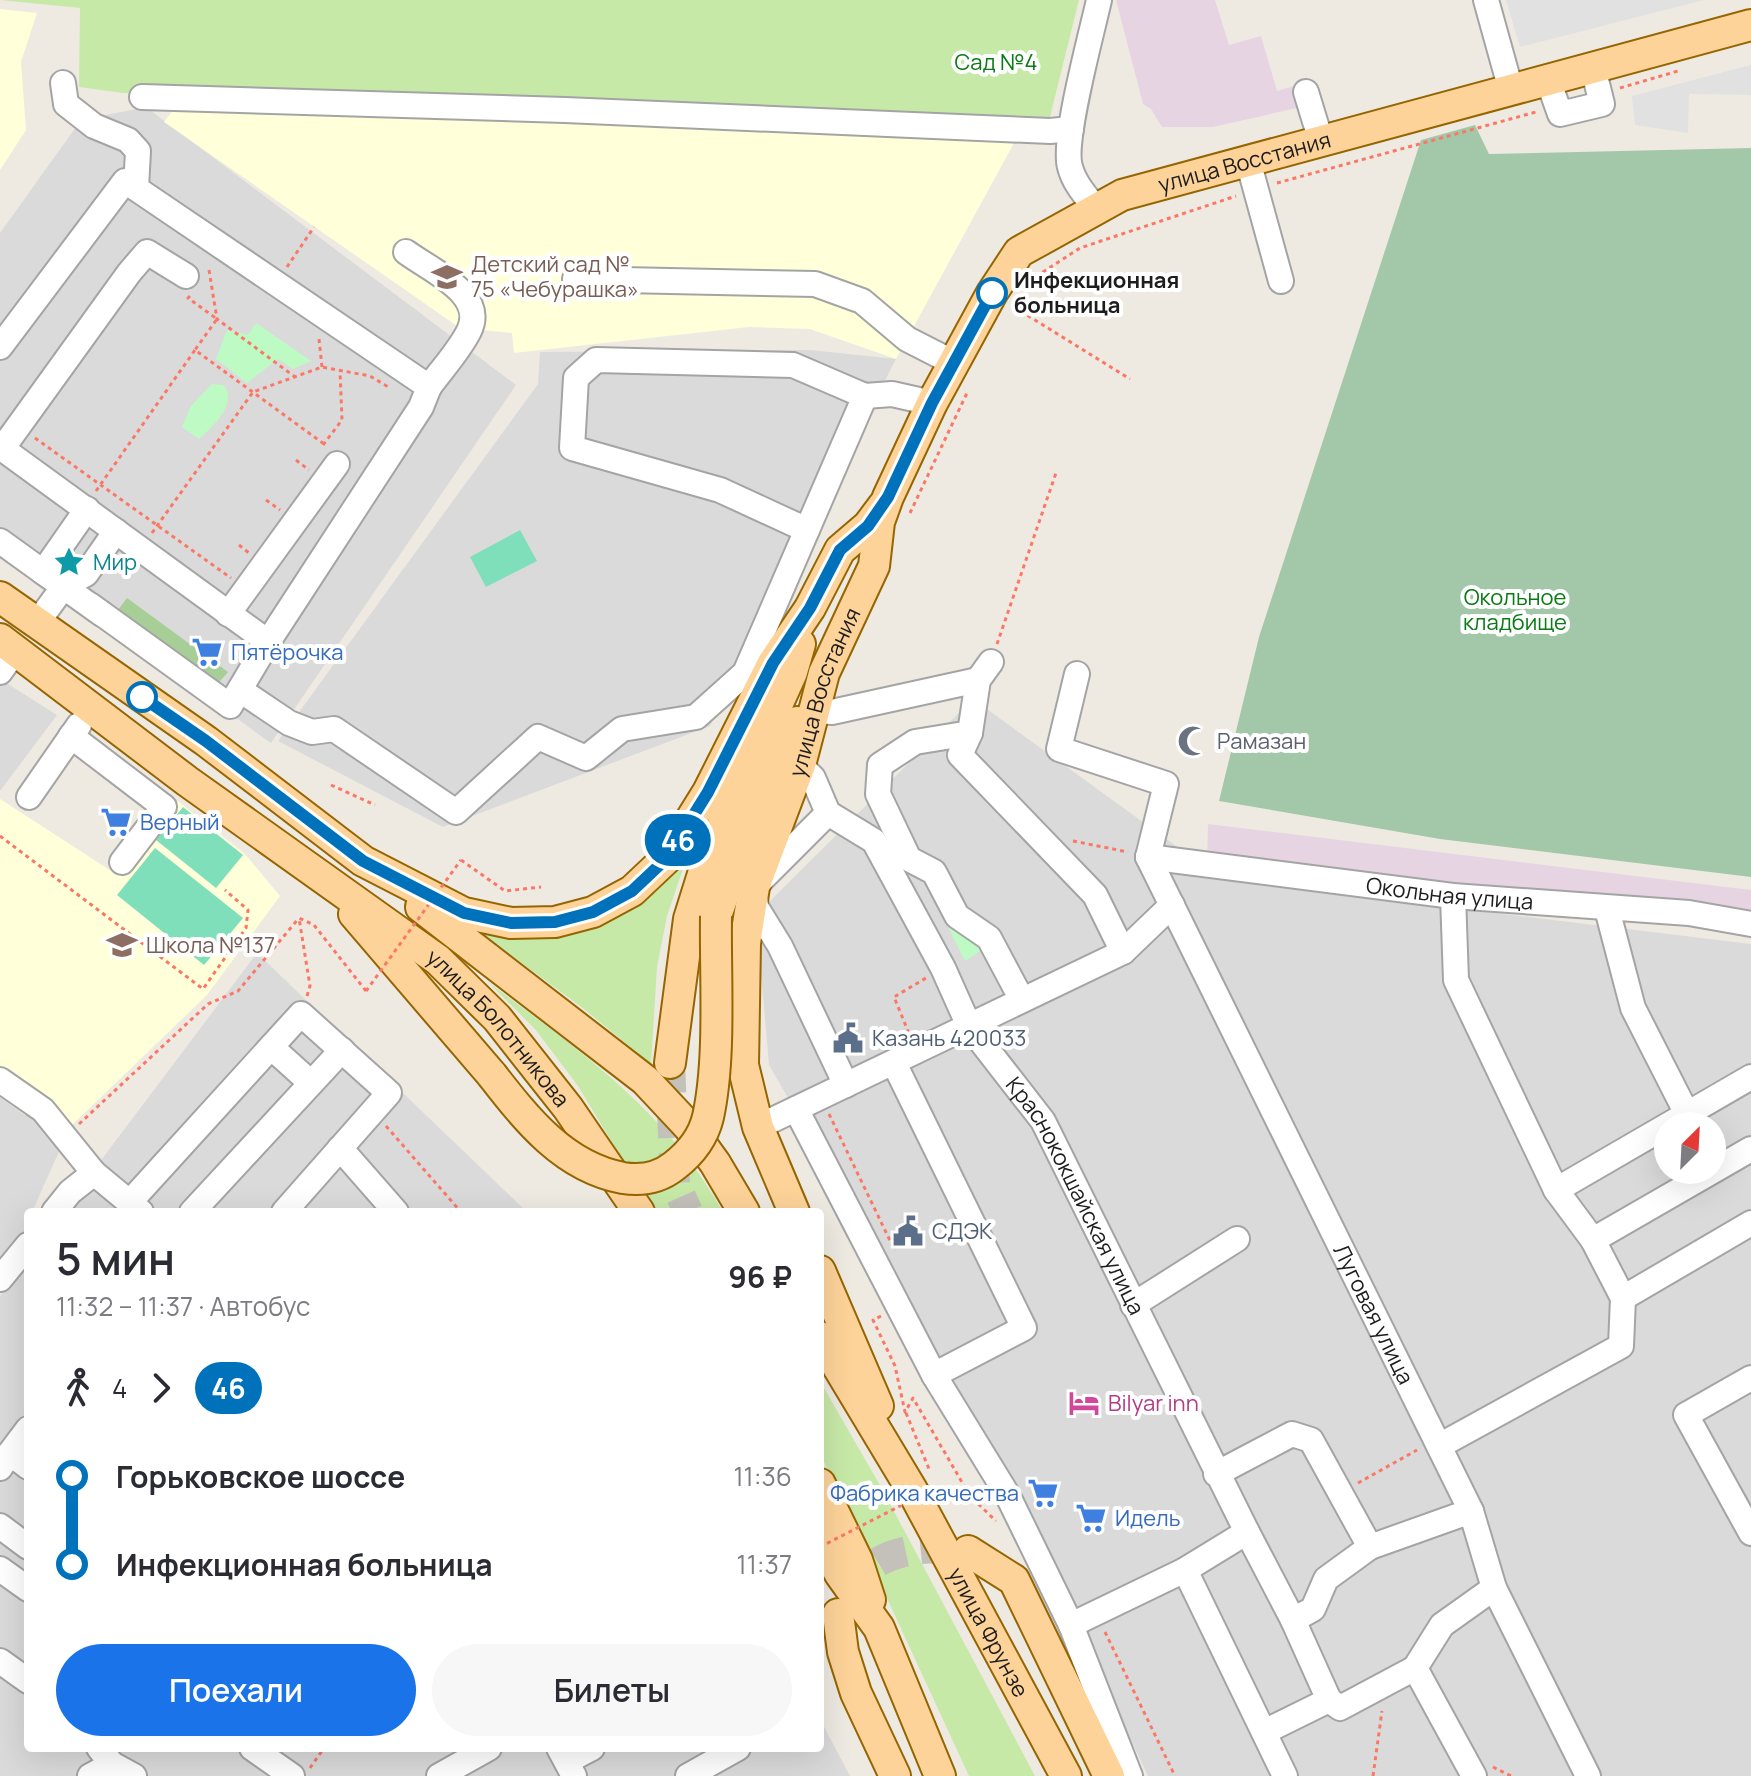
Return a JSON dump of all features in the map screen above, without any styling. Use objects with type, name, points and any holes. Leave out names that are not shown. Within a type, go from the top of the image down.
[{"type":"main road","name":"улица Восстания","points":[[792,1208],[758,1127],[743,1065],[745,943],[754,887],[800,765],[824,673],[874,566],[879,522],[897,509],[932,403],[961,376],[992,293],[1019,252],[1122,195],[1252,175],[1321,141],[1511,90],[1553,94],[1751,25]]},
{"type":"main road","name":"улица Восстания","points":[[810,608],[840,550],[868,526],[897,509]]},
{"type":"main road","points":[[0,597],[206,741],[645,1080],[689,1127],[742,1208]]},
{"type":"main road","points":[[363,861],[464,913],[511,923],[555,922],[593,912],[632,891],[667,858],[708,792],[773,663],[810,608]]},
{"type":"main road","points":[[670,1063],[689,919],[709,855],[792,672],[810,608]]},
{"type":"main road","points":[[5,654],[92,707],[187,781],[322,876],[545,1138],[576,1161],[606,1174],[639,1180],[664,1174],[690,1154],[701,1137],[708,1117],[714,1054],[716,916],[744,836],[807,699],[824,673]]},
{"type":"main road","name":"улица Болотникова","points":[[322,876],[438,960],[497,1018],[568,1108],[636,1208]]},
{"type":"main road","points":[[824,1280],[855,1348],[927,1484]]},
{"type":"main road","points":[[824,1342],[927,1484]]},
{"type":"main road","name":"улица Фрунзе","points":[[927,1484],[1066,1776]]},
{"type":"main road","points":[[824,1492],[857,1560],[879,1628],[940,1776]]},
{"type":"main road","points":[[824,1545],[840,1574],[879,1628]]},
{"type":"main road","points":[[968,1551],[1014,1580],[1109,1776]]},
{"type":"main road","points":[[838,1614],[843,1652],[856,1693],[895,1776]]},
{"type":"street","points":[[1096,209],[1078,185],[1068,164],[1071,129],[1099,0]]},
{"type":"street","points":[[1486,0],[1511,90]]},
{"type":"street","points":[[63,83],[66,104],[94,126],[128,140],[138,151],[136,188]]},
{"type":"street","points":[[1306,92],[1321,141]]},
{"type":"street","points":[[142,97],[549,109],[1050,131],[1071,129]]},
{"type":"street","points":[[1252,175],[1281,281]]},
{"type":"street","points":[[0,347],[125,181],[276,284],[425,397]]},
{"type":"street","points":[[195,281],[147,252],[1,448],[268,642]]},
{"type":"street","points":[[0,541],[230,706],[268,642],[470,330],[473,309],[465,294],[406,252]]},
{"type":"street","points":[[575,279],[815,284],[862,301],[907,339],[961,376]]},
{"type":"street","points":[[807,530],[720,490],[572,448],[576,378],[596,360],[793,365],[865,396],[892,394],[932,403]]},
{"type":"street","points":[[240,690],[289,723],[312,732],[334,729],[456,812],[538,737],[586,758],[622,729],[696,717],[745,673],[865,396]]},
{"type":"street","points":[[228,614],[247,589],[326,455]]},
{"type":"street","points":[[43,572],[87,509]]},
{"type":"street","points":[[37,623],[64,586],[86,574],[116,531]]},
{"type":"street","points":[[814,711],[832,712],[984,671],[970,733],[960,755],[1095,895],[1123,952]]},
{"type":"street","points":[[1077,674],[1059,749],[1166,784],[1148,857]]},
{"type":"street","points":[[29,797],[92,707]]},
{"type":"street","points":[[970,733],[915,742],[880,765],[878,794],[909,859],[934,872],[957,916],[989,938],[1022,1000]]},
{"type":"street","points":[[71,736],[164,807]]},
{"type":"street","points":[[800,765],[813,778],[828,813],[754,887],[756,907],[780,946],[846,1085]]},
{"type":"street","points":[[122,862],[187,781]]},
{"type":"street","name":"Краснококшайская улица","points":[[828,813],[874,841],[943,968],[969,1026],[1043,1121],[1216,1474],[1293,1620],[1329,1700]]},
{"type":"street","name":"Окольная улица","points":[[1148,857],[1453,896],[1689,913],[1751,924]]},
{"type":"street","name":"Луговая улица","points":[[1148,857],[1471,1511],[1494,1588],[1588,1776]]},
{"type":"street","points":[[1438,1443],[1621,1346],[1623,1298],[1593,1240],[1556,1190],[1456,980],[1453,896]]},
{"type":"street","points":[[758,1127],[1123,952],[1172,905]]},
{"type":"street","points":[[1607,909],[1633,1008],[1686,1112]]},
{"type":"street","points":[[0,1080],[43,1110],[94,1173],[135,1208],[301,1014],[389,1093],[288,1208]]},
{"type":"street","points":[[271,1047],[311,1083]]},
{"type":"street","points":[[196,1208],[342,1050]]},
{"type":"street","points":[[894,1063],[1024,1328],[934,1375]]},
{"type":"street","points":[[1690,1112],[1751,1077]]},
{"type":"street","points":[[796,1109],[934,1375],[1007,1494],[1071,1625],[1130,1776]]},
{"type":"street","points":[[1556,1190],[1654,1133]]},
{"type":"street","points":[[340,1148],[392,1208]]},
{"type":"street","points":[[1593,1240],[1751,1149]]},
{"type":"street","points":[[57,1208],[70,1192],[94,1173]]},
{"type":"street","points":[[1623,1298],[1751,1223]]},
{"type":"street","points":[[1133,1305],[1237,1239]]},
{"type":"street","points":[[0,1279],[24,1250]]},
{"type":"street","points":[[1751,1378],[1686,1415],[1751,1533]]},
{"type":"street","points":[[1216,1474],[1292,1434],[1311,1440],[1370,1547]]},
{"type":"street","points":[[13,1462],[24,1438]]},
{"type":"street","points":[[1293,1620],[1313,1609],[1326,1579],[1370,1547],[1471,1511]]},
{"type":"street","points":[[0,1526],[24,1544]]},
{"type":"street","points":[[1071,1625],[1185,1570],[1247,1532]]},
{"type":"street","points":[[0,1569],[24,1586]]},
{"type":"street","points":[[1185,1570],[1285,1776]]},
{"type":"street","points":[[1264,1732],[1329,1700],[1340,1708],[1415,1668],[1442,1625],[1494,1588]]},
{"type":"street","points":[[0,1661],[24,1678]]},
{"type":"street","points":[[1415,1668],[1474,1776]]},
{"type":"street","points":[[258,1752],[292,1776]]},
{"type":"street","points":[[439,1776],[482,1752]]},
{"type":"street","points":[[567,1762],[585,1752]]},
{"type":"street","points":[[688,1776],[731,1752]]},
{"type":"street","points":[[90,1776],[105,1756],[134,1776]]},
{"type":"path","points":[[1596,81],[1690,68]]},
{"type":"path","points":[[1006,321],[1043,272],[1080,248],[1252,175],[1553,94]]},
{"type":"path","points":[[276,284],[314,227]]},
{"type":"path","points":[[99,484],[217,319],[209,270],[195,281],[188,298],[217,319],[295,377]]},
{"type":"path","points":[[1014,307],[1130,379]]},
{"type":"path","points":[[195,350],[253,392],[326,455],[342,420],[340,371]]},
{"type":"path","points":[[141,549],[253,392],[322,367],[370,376],[425,397]]},
{"type":"path","points":[[897,509],[961,376]]},
{"type":"path","points":[[18,426],[247,589]]},
{"type":"path","points":[[300,478],[307,468]]},
{"type":"path","points":[[984,671],[1056,473]]},
{"type":"path","points":[[278,509],[285,499]]},
{"type":"path","points":[[331,785],[375,805]]},
{"type":"path","points":[[1035,832],[1148,857]]},
{"type":"path","points":[[0,836],[203,989],[246,928],[249,918],[248,910],[225,890]]},
{"type":"path","points":[[299,918],[314,925],[366,991],[461,860],[505,891],[541,887]]},
{"type":"path","points":[[299,918],[310,986],[301,1014]]},
{"type":"path","points":[[65,1136],[208,1004],[238,991],[299,918]]},
{"type":"path","points":[[897,1038],[908,1031],[894,997],[943,968]]},
{"type":"path","points":[[821,1097],[900,1261]]},
{"type":"path","points":[[373,1111],[458,1208]]},
{"type":"path","points":[[824,1545],[927,1484],[895,1366],[873,1320],[883,1314]]},
{"type":"path","points":[[905,1412],[913,1398],[970,1496],[1000,1524]]},
{"type":"path","points":[[1340,1493],[1438,1443]]},
{"type":"path","points":[[1095,1613],[1175,1776]]},
{"type":"path","points":[[1373,1776],[1386,1683]]},
{"type":"path","points":[[304,1776],[321,1752]]},
{"type":"shaded area","points":[[1116,0],[1215,0],[1229,45],[1261,36],[1277,91],[1294,86],[1297,108],[1213,127],[1162,127],[1151,109],[1143,104]]},
{"type":"shaded area","points":[[1506,0],[1704,0],[1520,47]]},
{"type":"shaded area","points":[[0,9],[37,13],[21,62],[26,130],[0,170]]},
{"type":"shaded area","points":[[1751,65],[1751,95],[1689,94],[1688,133],[1635,125],[1632,96]]},
{"type":"shaded area","points":[[146,107],[516,385],[271,743],[0,550],[0,233],[81,120]]},
{"type":"shaded area","points":[[175,108],[1019,134],[896,359],[810,329],[749,327],[514,353],[512,333],[460,328],[164,122]]},
{"type":"shaded area","points":[[810,350],[896,359],[710,726],[443,827],[278,741],[538,384],[540,352]]},
{"type":"shaded area","points":[[0,679],[57,715],[0,791]]},
{"type":"shaded area","points":[[973,699],[1223,880],[1751,944],[1751,1776],[1148,1776],[1011,1486],[769,1065],[756,915]]},
{"type":"shaded area","name":"Школа №137","points":[[0,799],[119,876],[178,801],[245,854],[280,896],[207,995],[70,1127],[50,1108],[25,1115],[0,1097]]},
{"type":"shaded area","points":[[1208,824],[1751,890],[1751,935],[1207,865]]},
{"type":"shaded area","points":[[257,953],[523,1208],[65,1208]]},
{"type":"shaded area","points":[[0,1097],[25,1115],[50,1108],[70,1127],[34,1208],[24,1208],[24,1231],[7,1269],[0,1263]]},
{"type":"shaded area","points":[[24,1263],[24,1752],[824,1752],[824,1727],[850,1776],[0,1776],[0,1296]]},
{"type":"green space","name":"Сад №4","points":[[0,0],[1079,0],[1048,125],[263,94],[123,93],[79,87],[80,8]]},
{"type":"green space","name":"Окольное кладбище","points":[[1475,125],[1489,154],[1751,148],[1751,877],[1440,839],[1219,801],[1259,637],[1421,140]]},
{"type":"green space","points":[[256,323],[311,361],[293,369],[278,359],[247,383],[216,359],[227,330],[248,335]]},
{"type":"green space","points":[[212,384],[224,385],[228,400],[222,415],[199,439],[182,427],[191,406]]},
{"type":"green space","points":[[520,530],[537,561],[486,587],[470,557]]},
{"type":"green space","points":[[127,598],[228,672],[206,697],[106,626]]},
{"type":"green space","points":[[183,807],[243,855],[216,888],[156,840]]},
{"type":"green space","points":[[691,845],[667,916],[657,967],[651,1064],[584,1009],[473,927],[560,934],[593,929],[661,885]]},
{"type":"green space","points":[[155,848],[243,918],[204,965],[117,895]]},
{"type":"green space","points":[[961,922],[982,950],[965,961],[949,929]]},
{"type":"green space","points":[[488,982],[588,1058],[648,1112],[700,1175],[721,1208],[652,1208],[578,1086],[535,1029]]},
{"type":"green space","points":[[824,1388],[881,1487],[1035,1776],[969,1776],[824,1462]]},
{"type":"tunnel","points":[[670,1063],[675,1183],[686,1208]]},
{"type":"tunnel","points":[[848,1595],[870,1568],[898,1553],[931,1548],[966,1550]]},
{"type":"bus line","name":"46","points":[[142,697],[206,741],[363,861],[464,913],[511,923],[555,922],[593,912],[632,891],[667,858],[708,792],[773,663],[810,608],[840,550],[868,526],[888,497],[932,403],[992,293]]},
{"type":"place","name":"Детский сад № 75 «Чебурашка»","points":[[447,277]]},
{"type":"place","name":"Инфекционная больница","points":[[992,293]]},
{"type":"place","name":"Мир","points":[[69,562]]},
{"type":"place","name":"Пятёрочка","points":[[207,652]]},
{"type":"place","name":"Рамазан","points":[[1193,741]]},
{"type":"place","name":"Верный","points":[[116,822]]},
{"type":"place","name":"Школа №137","points":[[122,945]]},
{"type":"place","name":"Казань 420033","points":[[848,1038]]},
{"type":"place","name":"СДЭК","points":[[908,1231]]},
{"type":"place","name":"Bilyar inn","points":[[1084,1403]]},
{"type":"place","name":"Фабрика качества","points":[[1043,1493]]},
{"type":"place","name":"Идель","points":[[1091,1518]]}]
